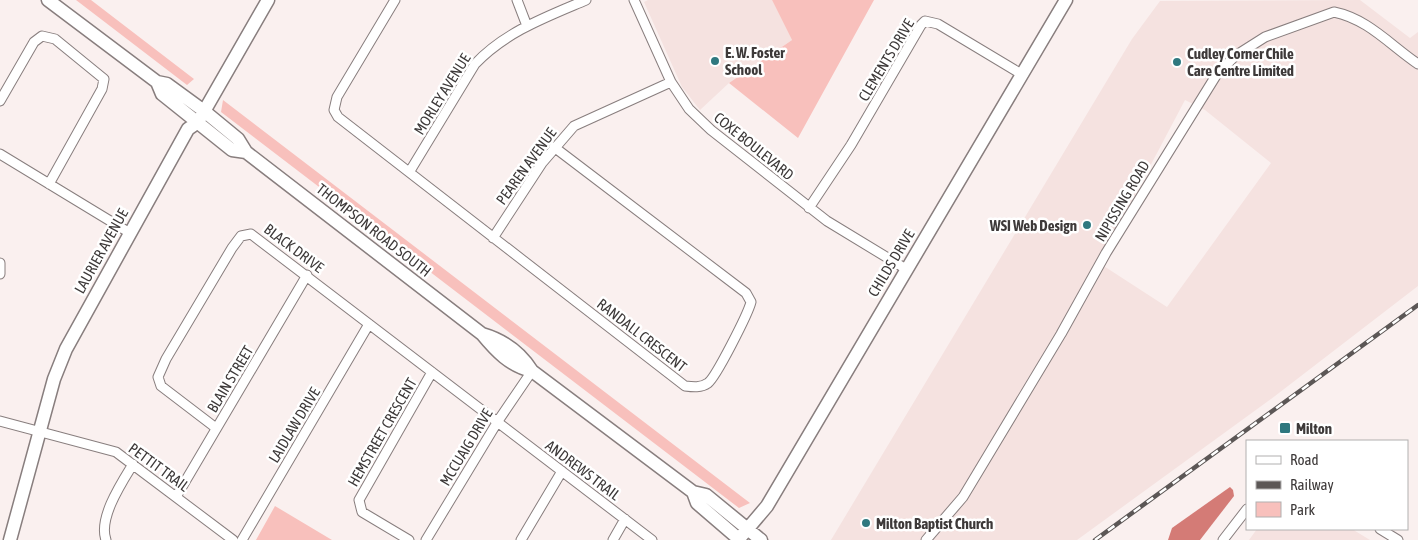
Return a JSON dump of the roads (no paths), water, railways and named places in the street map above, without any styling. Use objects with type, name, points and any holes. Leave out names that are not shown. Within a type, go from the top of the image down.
[{"type":"street","name":"THOMPSON ROAD SOUTH","points":[[48,0],[157,82],[167,84],[201,116],[238,138],[246,152],[482,334],[495,350],[518,368],[532,370],[693,492],[706,494],[760,540]]},
{"type":"street","name":"LAURIER AVENUE","points":[[10,540],[54,379],[66,350],[188,128],[201,116],[268,0]]},
{"type":"street","name":"RANDALL CRESCENT","points":[[395,0],[337,97],[334,110],[345,124],[410,171],[493,238],[685,386],[696,388],[709,382],[747,316],[751,302],[746,293],[554,147]]},
{"type":"street","points":[[516,0],[527,26]]},
{"type":"street","name":"MORLEY AVENUE","points":[[410,171],[475,64],[489,50],[527,26],[586,0]]},
{"type":"street","name":"COXE BOULEVARD","points":[[634,0],[671,82],[689,109],[711,130],[809,208],[848,235],[906,270]]},
{"type":"street","name":"CHILDS DRIVE","points":[[739,540],[767,506],[1066,0]]},
{"type":"street","name":"NIPISSING ROAD","points":[[926,540],[963,497],[1061,334],[1106,253],[1202,96],[1226,64],[1266,37],[1334,12],[1344,14],[1373,28],[1418,64]]},
{"type":"street","name":"CLEMENTS DRIVE","points":[[809,208],[851,145],[921,24],[925,21],[938,24],[1023,75]]},
{"type":"street","points":[[0,101],[34,42],[42,36],[55,39],[104,79],[102,89],[49,184]]},
{"type":"street","name":"PEAREN AVENUE","points":[[493,238],[554,147],[574,126],[671,82]]},
{"type":"street","points":[[0,154],[130,233]]},
{"type":"street","name":"BLACK DRIVE","points":[[216,428],[161,386],[158,377],[166,359],[232,248],[241,236],[251,234],[498,421]]},
{"type":"street","points":[[0,263],[0,274]]},
{"type":"street","name":"BLAIN STREET","points":[[176,497],[307,275]]},
{"type":"street","name":"LAIDLAW DRIVE","points":[[242,540],[370,324]]},
{"type":"street","name":"MCCUAIG DRIVE","points":[[426,540],[498,421],[532,370]]},
{"type":"street","name":"HEMSTREET CRESCENT","points":[[409,540],[362,512],[359,500],[432,372]]},
{"type":"street","name":"PETTIT TRAIL","points":[[0,421],[106,448],[133,464],[233,540]]},
{"type":"street","name":"ANDREWS TRAIL","points":[[498,421],[652,540]]},
{"type":"street","points":[[106,540],[105,527],[115,495],[133,464]]},
{"type":"street","points":[[521,540],[562,471]]},
{"type":"street","name":"THOMPSON ROAD SOUTH","points":[[693,492],[697,503],[739,540]]},
{"type":"street","points":[[1223,540],[1246,510]]},
{"type":"street","points":[[613,540],[625,519]]},
{"type":"street","points":[[1382,530],[1398,540]]},
{"type":"railway","points":[[1095,540],[1418,305]]},
{"type":"place","name":"E. W. Foster School","points":[[715,61]]},
{"type":"place","name":"Cudley Corner Chile Care Centre Limited","points":[[1177,62]]},
{"type":"place","name":"WSI Web Design","points":[[1087,225]]},
{"type":"place","name":"Milton","points":[[1285,428]]},
{"type":"place","name":"Milton Baptist Church","points":[[866,523]]}]
